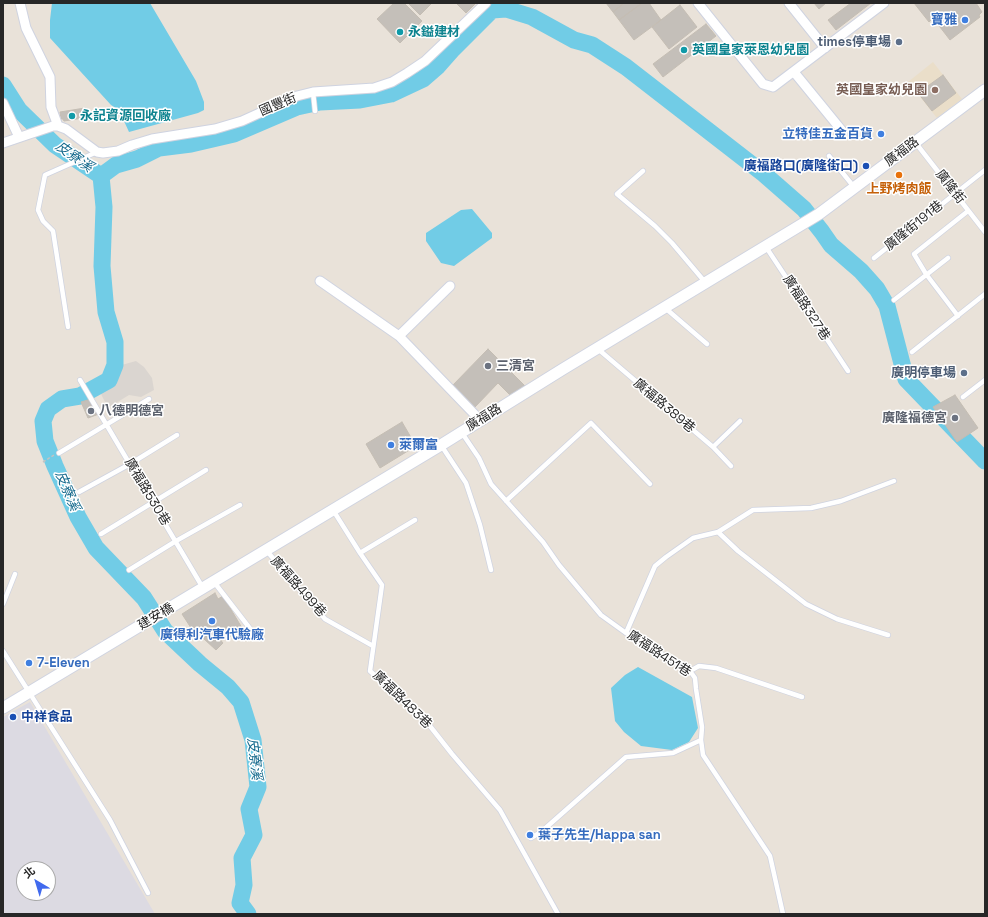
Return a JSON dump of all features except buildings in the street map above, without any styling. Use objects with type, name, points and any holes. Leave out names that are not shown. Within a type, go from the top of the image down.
[{"type":"street","points":[[20,3],[26,28],[50,77],[51,107],[56,126]]},
{"type":"street","name":"國豐街","points":[[95,153],[118,152],[132,145],[152,140],[215,129],[242,121],[297,96],[313,92],[374,88],[392,82],[425,61],[486,3]]},
{"type":"street","points":[[698,3],[763,84],[773,87],[884,3]]},
{"type":"street","points":[[789,3],[825,48]]},
{"type":"street","points":[[794,72],[843,132]]},
{"type":"street","name":"廣福路","points":[[186,598],[441,445],[765,245],[819,214],[985,90]]},
{"type":"street","points":[[3,103],[19,137]]},
{"type":"street","points":[[3,143],[56,126],[66,129],[95,153]]},
{"type":"street","points":[[320,281],[399,336],[480,420]]},
{"type":"street","points":[[399,336],[450,286]]},
{"type":"street","name":"建安橋","points":[[30,693],[186,598]]},
{"type":"street","points":[[3,708],[30,693]]},
{"type":"lane","points":[[313,92],[315,111]]},
{"type":"lane","name":"廣隆街","points":[[915,142],[984,230]]},
{"type":"lane","points":[[68,327],[53,231],[43,221],[38,210],[45,175],[95,153]]},
{"type":"lane","points":[[829,156],[854,187]]},
{"type":"lane","name":"廣隆街191巷","points":[[874,258],[985,170]]},
{"type":"lane","points":[[643,171],[617,194],[655,226],[672,243],[705,282]]},
{"type":"lane","points":[[958,316],[926,274],[914,254],[968,211]]},
{"type":"lane","name":"廣福路327巷","points":[[765,245],[848,371]]},
{"type":"lane","points":[[894,300],[948,258]]},
{"type":"lane","points":[[912,352],[985,294]]},
{"type":"lane","points":[[664,308],[707,344]]},
{"type":"lane","name":"廣福路389巷","points":[[596,348],[713,448],[731,466]]},
{"type":"lane","name":"廣福路530巷","points":[[80,380],[204,588]]},
{"type":"lane","points":[[963,397],[985,380]]},
{"type":"lane","points":[[59,452],[149,399]]},
{"type":"lane","points":[[713,448],[740,421]]},
{"type":"lane","points":[[506,500],[591,423],[650,484]]},
{"type":"lane","name":"廣福路451巷","points":[[461,432],[479,458],[491,484],[543,542],[559,566],[601,615],[626,633],[690,671],[695,678],[702,727],[701,740],[703,755],[770,856],[783,914]]},
{"type":"lane","points":[[79,492],[130,464],[177,435]]},
{"type":"lane","points":[[441,445],[466,483],[480,525],[491,570]]},
{"type":"lane","points":[[101,534],[206,470]]},
{"type":"lane","points":[[626,633],[655,566],[693,538],[718,532],[753,510],[811,508],[841,502],[894,481]]},
{"type":"lane","points":[[129,570],[240,505]]},
{"type":"lane","name":"廣福路483巷","points":[[333,510],[382,585],[370,671],[426,721],[500,810],[558,914]]},
{"type":"lane","points":[[360,553],[415,520]]},
{"type":"lane","points":[[718,532],[738,551],[806,604],[837,618],[888,635]]},
{"type":"lane","name":"廣福路499巷","points":[[266,550],[325,619],[374,646]]},
{"type":"lane","points":[[3,604],[15,574]]},
{"type":"lane","points":[[214,582],[255,634]]},
{"type":"lane","points":[[3,651],[110,820],[148,893]]},
{"type":"lane","points":[[690,671],[699,666],[716,668],[802,697]]},
{"type":"lane","points":[[531,838],[541,832],[626,758],[673,753],[701,740]]},
{"type":"path","points":[[44,462],[59,452]]},
{"type":"shaded area","name":"英國皇家幼兒園","points":[[933,62],[962,99],[937,118],[908,82]]},
{"type":"shaded area","points":[[136,361],[144,367],[152,378],[154,390],[141,397],[129,395],[108,408],[98,388],[111,381],[118,366]]},
{"type":"shaded area","name":"中祥食品","points":[[30,702],[155,914],[3,914],[3,717]]},
{"type":"water","points":[[52,3],[150,3],[196,81],[204,102],[204,110],[129,132],[119,110],[111,105],[50,38]]},
{"type":"water","points":[[472,209],[492,233],[492,238],[454,266],[441,263],[426,241],[426,233],[461,210]]},
{"type":"water","points":[[638,667],[692,697],[698,728],[689,742],[672,750],[641,746],[624,732],[615,721],[611,688],[625,675]]},
{"type":"waterway","points":[[101,176],[116,165],[137,159],[159,148],[191,144],[234,134],[297,107],[320,102],[360,100],[391,94],[423,79],[438,66],[492,10],[506,9],[532,17],[574,40],[592,45],[626,67],[764,174],[804,209],[831,245],[861,271],[877,289],[887,306],[906,379],[985,461]]},
{"type":"waterway","name":"皮寮溪","points":[[3,85],[19,110],[55,145],[101,176]]},
{"type":"waterway","name":"皮寮溪","points":[[101,176],[104,207],[102,266],[106,312],[115,342],[115,365],[109,380],[80,396],[62,399],[48,409],[43,421],[45,441],[78,517],[96,548],[144,598],[165,631],[200,664],[228,687],[241,702],[253,740],[258,787],[249,809],[254,835],[242,858],[244,885],[240,903],[248,914]]},
{"type":"place","name":"寶雅","points":[[965,20]]},
{"type":"place","name":"永鎰建材","points":[[400,32]]},
{"type":"place","name":"times停車場","points":[[899,42]]},
{"type":"place","name":"英國皇家萊恩幼兒園","points":[[684,50]]},
{"type":"place","name":"英國皇家幼兒園","points":[[935,90]]},
{"type":"place","name":"永記資源回收廠","points":[[72,116]]},
{"type":"place","name":"立特佳五金百貨","points":[[881,134]]},
{"type":"place","name":"廣福路口(廣隆街口)","points":[[866,166]]},
{"type":"place","name":"上野烤肉飯","points":[[899,175]]},
{"type":"place","name":"三清宮","points":[[488,366]]},
{"type":"place","name":"廣明停車場","points":[[964,373]]},
{"type":"place","name":"八德明德宮","points":[[91,411]]},
{"type":"place","name":"廣隆福德宮","points":[[955,418]]},
{"type":"place","name":"萊爾富","points":[[391,445]]},
{"type":"place","name":"廣得利汽車代驗廠","points":[[212,621]]},
{"type":"place","name":"7-Eleven","points":[[29,663]]},
{"type":"place","name":"中祥食品","points":[[13,717]]},
{"type":"place","name":"葉子先生/Happa san","points":[[530,835]]}]
